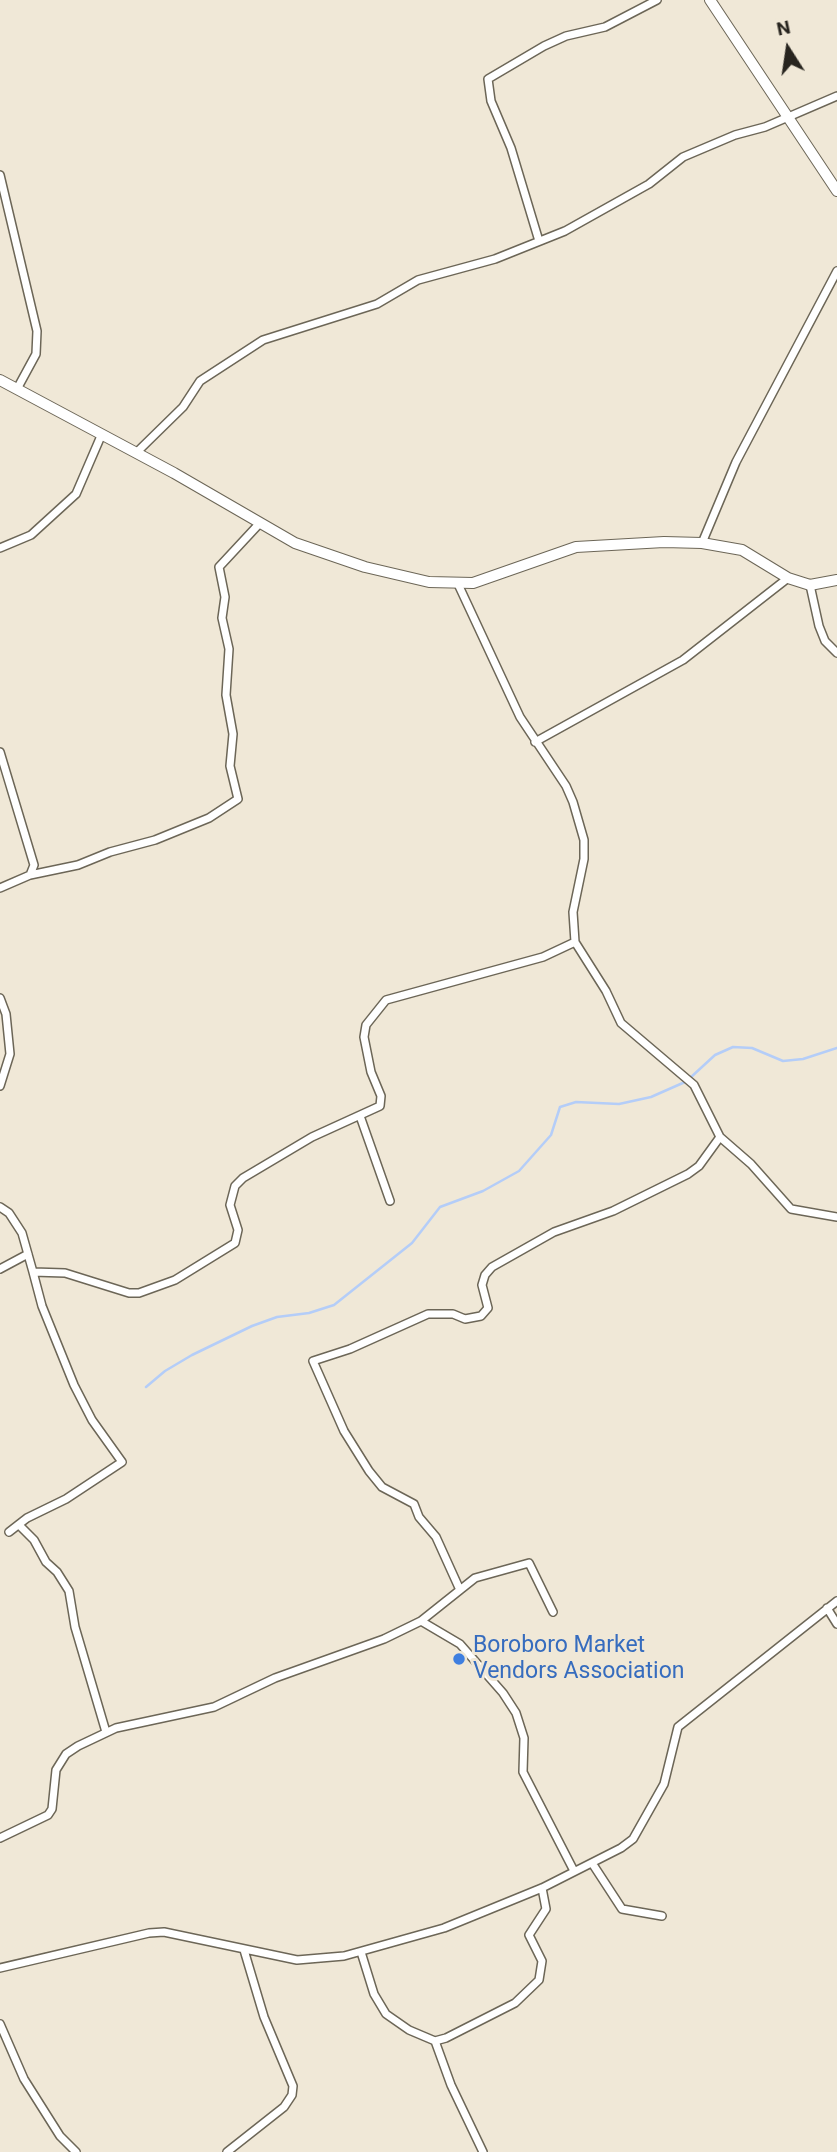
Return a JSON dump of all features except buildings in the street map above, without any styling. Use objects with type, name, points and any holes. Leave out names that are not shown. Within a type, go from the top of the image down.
[{"type":"street","points":[[539,242],[511,148],[491,101],[488,79],[544,46],[566,36],[605,27],[657,0]]},
{"type":"street","points":[[709,0],[837,191]]},
{"type":"street","points":[[136,453],[183,407],[200,382],[262,340],[377,304],[418,280],[495,259],[565,232],[649,184],[683,158],[837,96]]},
{"type":"street","points":[[0,174],[37,331],[36,354],[17,389]]},
{"type":"street","points":[[702,543],[736,462],[808,329],[824,290],[837,271]]},
{"type":"street","points":[[0,380],[295,543],[365,566],[429,582],[458,584],[496,577],[576,547],[702,543],[742,550],[788,578],[810,585],[837,580]]},
{"type":"street","points":[[0,548],[31,536],[76,494],[101,436]]},
{"type":"street","points":[[0,888],[30,874],[79,865],[110,852],[155,840],[209,818],[238,799],[230,766],[233,734],[226,695],[229,649],[222,618],[225,597],[219,567],[259,524]]},
{"type":"street","points":[[535,742],[683,660],[788,578]]},
{"type":"street","points":[[458,584],[477,631],[535,742],[566,786],[584,840],[584,871],[573,912],[575,942],[606,991],[621,1023],[694,1085],[720,1138],[751,1164],[791,1209],[837,1217]]},
{"type":"street","points":[[810,585],[819,626],[825,641],[837,653]]},
{"type":"street","points":[[0,752],[29,842],[34,864],[30,874]]},
{"type":"street","points":[[33,1272],[65,1273],[129,1293],[139,1293],[175,1280],[236,1243],[237,1230],[230,1205],[236,1186],[243,1178],[312,1137],[380,1105],[381,1096],[371,1072],[364,1037],[366,1024],[386,1000],[554,953],[575,942]]},
{"type":"street","points":[[0,998],[6,1014],[10,1054],[0,1086]]},
{"type":"street","points":[[360,1116],[390,1201]]},
{"type":"street","points":[[460,1591],[436,1537],[419,1517],[414,1504],[382,1487],[369,1471],[344,1431],[313,1360],[350,1349],[428,1314],[453,1314],[465,1319],[481,1315],[488,1308],[482,1285],[485,1275],[492,1267],[554,1232],[613,1210],[688,1174],[699,1166],[720,1138]]},
{"type":"street","points":[[0,1207],[17,1223],[42,1306],[77,1392],[92,1420],[122,1462],[9,1532]]},
{"type":"street","points":[[0,1269],[28,1254]]},
{"type":"street","points":[[19,1525],[34,1540],[46,1562],[57,1572],[69,1591],[75,1627],[106,1732]]},
{"type":"street","points":[[0,1838],[48,1815],[52,1809],[56,1770],[66,1754],[106,1732],[214,1707],[275,1678],[355,1651],[422,1621],[475,1578],[529,1563],[552,1612]]},
{"type":"street","points":[[0,1968],[149,1933],[164,1932],[297,1960],[361,1952],[444,1928],[542,1888],[633,1839],[664,1784],[678,1727],[837,1601]]},
{"type":"street","points":[[827,1608],[837,1624]]},
{"type":"street","points":[[422,1621],[460,1644],[503,1693],[516,1713],[524,1738],[523,1772],[574,1871]]},
{"type":"street","points":[[592,1863],[622,1909],[662,1916]]},
{"type":"street","points":[[361,1952],[374,1994],[386,2014],[410,2030],[435,2041],[465,2030],[509,2006],[539,1980],[542,1961],[529,1935],[546,1909],[542,1888]]},
{"type":"street","points":[[227,2152],[284,2107],[292,2095],[293,2086],[264,2017],[244,1950]]},
{"type":"street","points":[[0,2024],[24,2079],[60,2136],[76,2152]]},
{"type":"street","points":[[435,2041],[451,2085],[483,2152]]},
{"type":"waterway","points":[[690,1078],[715,1055],[733,1047],[752,1048],[783,1061],[803,1059],[837,1048]]},
{"type":"waterway","points":[[146,1387],[165,1371],[192,1355],[252,1326],[277,1317],[309,1313],[334,1305],[412,1243],[440,1207],[483,1191],[519,1171],[551,1135],[560,1107],[576,1102],[619,1104],[651,1097],[685,1082]]},
{"type":"place","name":"Boroboro Market Vendors Association","points":[[459,1659]]}]
